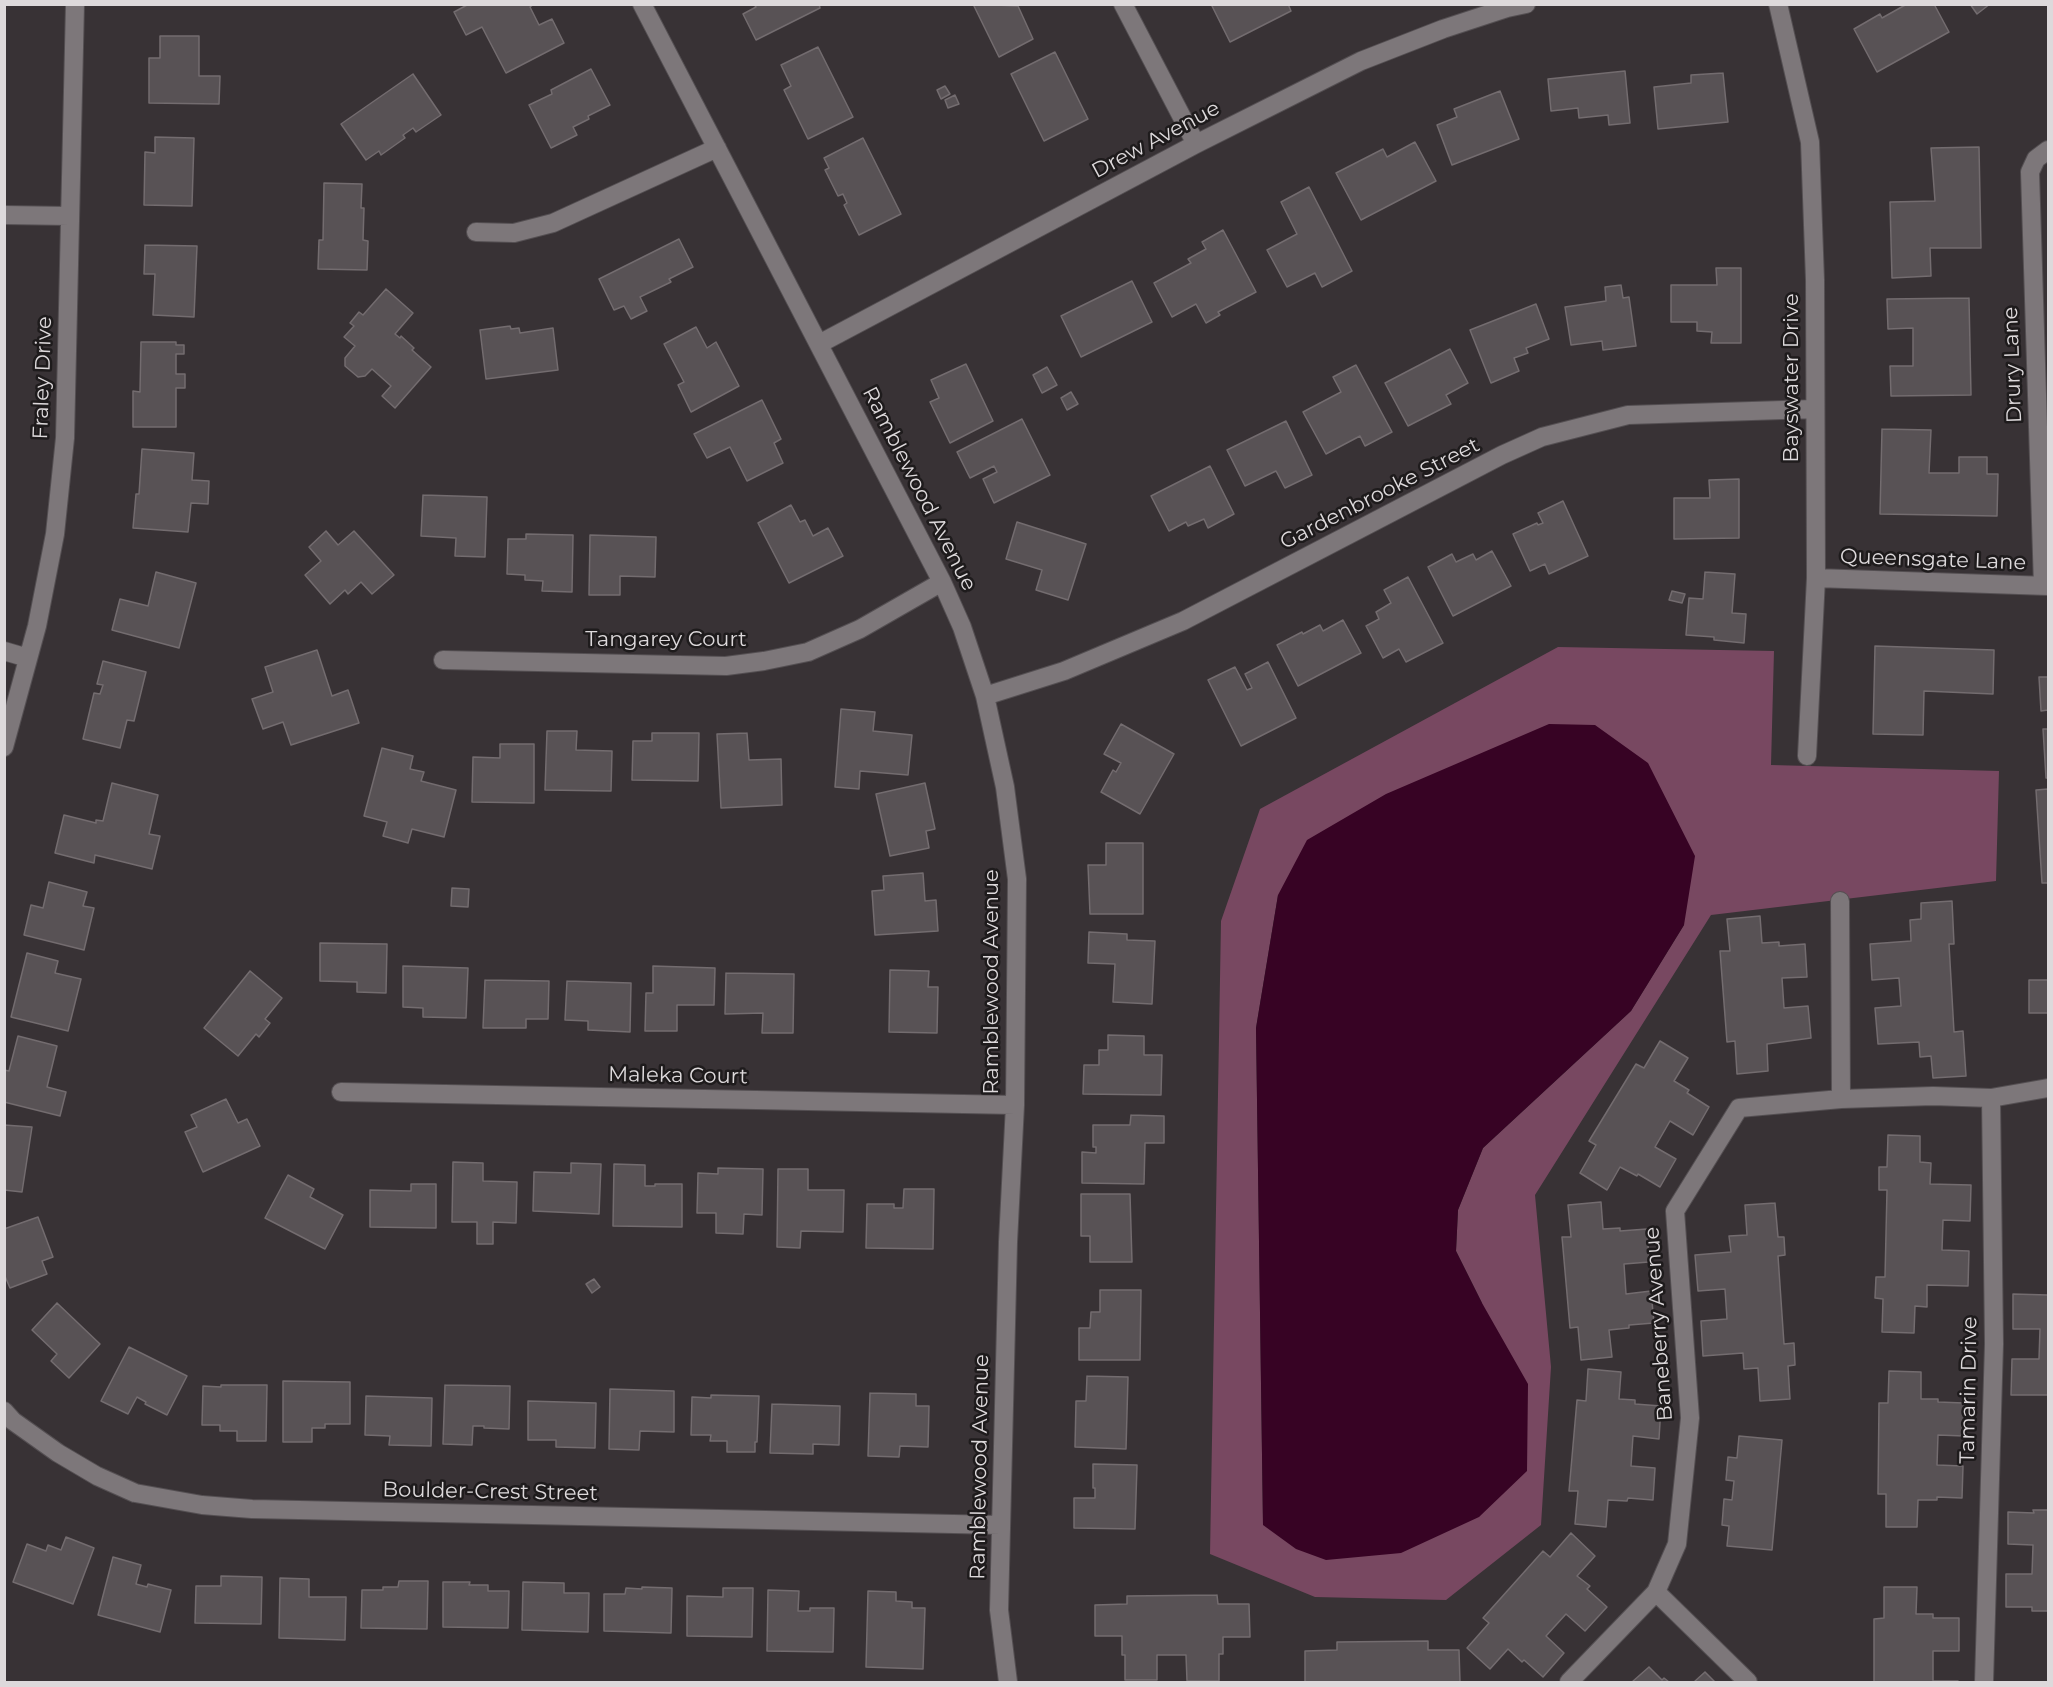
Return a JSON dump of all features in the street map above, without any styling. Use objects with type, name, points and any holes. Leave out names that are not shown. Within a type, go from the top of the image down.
[{"type":"street","name":"Fraley Drive","points":[[4,747],[37,626],[55,534],[65,438],[75,4]]},
{"type":"street","name":"Ramblewood Avenue","points":[[642,4],[942,582],[962,627],[985,696],[1005,787],[1017,879],[1015,1105],[1008,1242],[999,1610],[1008,1683]]},
{"type":"street","points":[[1123,4],[1196,144]]},
{"type":"street","name":"Drew Avenue","points":[[819,344],[1196,144],[1361,61],[1443,29],[1526,4]]},
{"type":"street","name":"Bayswater Drive","points":[[1778,4],[1810,142],[1815,280],[1816,578],[1807,756]]},
{"type":"street","points":[[476,232],[514,233],[553,224],[717,148]]},
{"type":"street","name":"Drury Lane","points":[[2046,586],[2030,172],[2036,159],[2049,150]]},
{"type":"street","points":[[4,215],[69,216]]},
{"type":"street","name":"Gardenbrooke Street","points":[[985,696],[1064,672],[1183,621],[1542,437],[1628,415],[1814,409]]},
{"type":"street","name":"Queensgate Lane","points":[[1816,578],[2046,586]]},
{"type":"street","name":"Tangarey Court","points":[[443,660],[726,666],[764,661],[808,652],[860,629],[942,582]]},
{"type":"street","points":[[4,651],[28,658]]},
{"type":"street","points":[[1840,901],[1841,1098]]},
{"type":"street","name":"Baneberry Avenue","points":[[1569,1683],[1656,1592],[1677,1544],[1690,1418],[1675,1211],[1739,1107],[1841,1098],[1933,1096],[1991,1098],[2049,1088]]},
{"type":"street","name":"Maleka Court","points":[[341,1092],[1015,1105]]},
{"type":"street","name":"Tamarin Drive","points":[[1984,1683],[1994,1344],[1991,1098]]},
{"type":"street","name":"Boulder-Crest Street","points":[[4,1412],[58,1453],[97,1476],[135,1493],[202,1506],[1000,1525]]},
{"type":"street","points":[[1656,1592],[1748,1683]]},
{"type":"shaded area","points":[[1558,647],[1774,651],[1771,765],[1999,771],[1996,881],[1711,915],[1535,1195],[1551,1367],[1541,1525],[1446,1600],[1315,1597],[1210,1554],[1221,921],[1260,809]],"holes":[[[1278,895],[1684,925],[1631,1011],[1483,1148],[1458,1210],[1456,1251],[1482,1303],[1263,1525],[1256,1028]]]},
{"type":"shaded area","points":[[1549,724],[1595,725],[1648,763],[1695,856],[1684,925],[1631,1011],[1483,1148],[1458,1210],[1456,1251],[1482,1303],[1528,1384],[1527,1471],[1479,1517],[1401,1553],[1326,1560],[1296,1549],[1263,1525],[1256,1028],[1278,895],[1307,840],[1386,794]]},
{"type":"building","points":[[469,4],[534,4],[530,7],[539,25],[552,19],[564,43],[506,73],[482,27],[466,35],[454,12]]},
{"type":"building","points":[[754,4],[819,4],[820,8],[756,40],[743,14],[756,7]]},
{"type":"building","points":[[973,4],[1018,6],[1033,39],[999,57]]},
{"type":"building","points":[[1211,4],[1288,4],[1291,11],[1230,42]]},
{"type":"building","points":[[1907,4],[1934,4],[1949,32],[1877,72],[1854,29],[1880,14],[1882,18]]},
{"type":"building","points":[[1970,4],[1990,4],[1977,14]]},
{"type":"building","points":[[160,36],[199,36],[199,76],[220,76],[219,104],[149,103],[149,58],[160,58]]},
{"type":"building","points":[[818,47],[853,117],[808,139],[784,90],[791,86],[781,65]]},
{"type":"building","points":[[1055,52],[1088,119],[1044,141],[1011,74]]},
{"type":"building","points":[[591,69],[610,105],[573,127],[577,135],[551,148],[529,105],[552,94],[551,90]]},
{"type":"building","points":[[1625,71],[1630,123],[1609,125],[1608,115],[1579,118],[1578,108],[1551,111],[1548,79]]},
{"type":"building","points":[[1723,73],[1728,122],[1658,129],[1654,87],[1691,83],[1691,75]]},
{"type":"building","points":[[413,74],[441,115],[416,132],[413,128],[403,135],[405,138],[381,155],[379,151],[366,160],[341,124]]},
{"type":"building","points":[[945,86],[950,94],[941,99],[937,90]]},
{"type":"building","points":[[1500,91],[1519,139],[1452,165],[1437,125],[1457,117],[1454,109]]},
{"type":"building","points":[[955,95],[959,104],[948,108],[945,100]]},
{"type":"building","points":[[155,137],[194,138],[192,206],[144,205],[145,152],[155,153]]},
{"type":"building","points":[[863,138],[901,214],[859,235],[844,205],[847,203],[843,194],[838,196],[825,170],[829,168],[824,158]]},
{"type":"building","points":[[1415,142],[1436,181],[1361,220],[1336,173],[1383,149],[1387,157]]},
{"type":"building","points":[[1979,147],[1981,248],[1930,248],[1931,276],[1892,278],[1890,202],[1935,201],[1931,148]]},
{"type":"building","points":[[324,183],[362,184],[363,240],[368,241],[367,270],[318,269],[319,240],[323,240]]},
{"type":"building","points":[[1309,187],[1352,271],[1322,287],[1315,273],[1287,287],[1267,250],[1297,234],[1281,202]]},
{"type":"building","points":[[1223,230],[1256,292],[1218,312],[1220,315],[1206,323],[1196,304],[1172,317],[1154,283],[1191,263],[1188,259],[1206,249],[1202,242]]},
{"type":"building","points":[[679,239],[693,267],[669,279],[671,282],[640,297],[647,311],[631,319],[624,306],[614,310],[599,279]]},
{"type":"building","points":[[145,245],[197,246],[194,317],[153,315],[155,274],[144,274]]},
{"type":"building","points":[[1716,268],[1741,268],[1741,343],[1711,343],[1712,332],[1697,331],[1697,322],[1671,322],[1671,285],[1717,285]]},
{"type":"building","points":[[1132,281],[1152,322],[1081,357],[1061,316]]},
{"type":"building","points":[[1621,285],[1623,298],[1629,297],[1636,346],[1603,350],[1602,341],[1571,345],[1565,307],[1606,301],[1605,287]]},
{"type":"building","points":[[386,289],[413,313],[395,334],[400,338],[401,336],[414,348],[412,350],[431,367],[395,408],[382,396],[391,386],[372,369],[365,376],[358,377],[345,366],[345,358],[355,346],[344,337],[354,326],[350,323],[359,312],[363,315]]},
{"type":"building","points":[[1969,298],[1971,395],[1891,396],[1890,366],[1913,366],[1913,328],[1888,329],[1887,299]]},
{"type":"building","points":[[1536,304],[1549,339],[1526,348],[1528,353],[1514,358],[1519,371],[1491,383],[1470,330]]},
{"type":"building","points":[[510,326],[511,329],[519,328],[520,333],[553,328],[558,370],[486,379],[480,330]]},
{"type":"building","points":[[696,327],[707,348],[716,342],[739,386],[691,412],[678,385],[684,382],[664,344]]},
{"type":"building","points":[[141,342],[176,342],[176,345],[184,345],[184,354],[176,354],[176,374],[185,374],[185,388],[176,388],[176,427],[133,427],[133,391],[140,392]]},
{"type":"building","points":[[1450,349],[1468,383],[1446,395],[1451,404],[1408,426],[1385,383]]},
{"type":"building","points":[[966,364],[993,421],[950,443],[930,402],[939,398],[931,380]]},
{"type":"building","points":[[1356,365],[1392,432],[1365,446],[1360,436],[1326,454],[1303,412],[1341,392],[1333,377]]},
{"type":"building","points":[[1047,367],[1057,385],[1042,393],[1033,375]]},
{"type":"building","points":[[1071,392],[1078,404],[1067,410],[1061,398]]},
{"type":"building","points":[[762,400],[781,439],[774,443],[783,463],[747,481],[730,447],[707,458],[694,434]]},
{"type":"building","points":[[1022,419],[1050,475],[994,503],[983,479],[997,472],[994,466],[970,478],[957,452]]},
{"type":"building","points":[[1286,421],[1312,475],[1285,488],[1276,471],[1245,486],[1227,450]]},
{"type":"building","points":[[1882,429],[1931,430],[1929,473],[1959,473],[1959,457],[1987,457],[1987,474],[1998,474],[1997,516],[1880,514]]},
{"type":"building","points":[[142,449],[194,453],[192,480],[209,481],[208,504],[191,503],[188,532],[133,528],[136,494],[139,494]]},
{"type":"building","points":[[1210,466],[1234,514],[1208,528],[1204,519],[1188,526],[1186,522],[1169,531],[1151,496]]},
{"type":"building","points":[[1739,479],[1739,538],[1674,539],[1674,498],[1710,498],[1709,480]]},
{"type":"building","points":[[423,495],[487,497],[485,557],[455,556],[456,538],[421,536]]},
{"type":"building","points":[[1563,501],[1588,556],[1549,574],[1545,564],[1530,571],[1513,534],[1537,523],[1538,525],[1543,523],[1538,513]]},
{"type":"building","points":[[791,505],[800,522],[805,520],[813,536],[828,528],[843,556],[789,583],[758,523]]},
{"type":"building","points":[[1017,522],[1086,544],[1068,600],[1036,590],[1042,570],[1006,559]]},
{"type":"building","points":[[326,531],[338,545],[354,531],[394,575],[372,594],[361,582],[348,594],[345,590],[330,604],[305,575],[321,561],[309,547]]},
{"type":"building","points":[[526,534],[573,535],[572,592],[542,591],[543,581],[525,580],[525,575],[507,574],[508,539],[526,539]]},
{"type":"building","points":[[590,535],[656,537],[655,577],[620,576],[620,595],[589,595]]},
{"type":"building","points":[[1492,551],[1511,586],[1453,616],[1428,567],[1452,554],[1456,562],[1473,554],[1476,560]]},
{"type":"building","points":[[156,572],[196,583],[179,648],[112,630],[120,599],[148,606]]},
{"type":"building","points":[[1705,572],[1735,574],[1732,613],[1746,614],[1744,643],[1714,640],[1714,637],[1686,635],[1689,598],[1703,599]]},
{"type":"building","points":[[1408,577],[1443,643],[1406,662],[1399,649],[1383,658],[1366,626],[1379,619],[1376,612],[1391,603],[1384,590]]},
{"type":"building","points":[[1672,591],[1685,594],[1682,603],[1669,600]]},
{"type":"building","points":[[1343,620],[1361,653],[1298,686],[1277,645],[1320,625],[1323,631]]},
{"type":"building","points":[[1875,646],[1994,650],[1993,694],[1924,691],[1923,735],[1873,734]]},
{"type":"building","points":[[317,650],[332,696],[348,690],[359,723],[291,745],[283,722],[263,729],[252,699],[273,692],[265,667]]},
{"type":"building","points":[[103,661],[146,672],[134,721],[127,720],[120,748],[83,739],[94,693],[100,694],[103,685],[97,684]]},
{"type":"building","points":[[1268,662],[1296,718],[1241,746],[1208,680],[1235,667],[1247,690],[1252,688],[1245,674]]},
{"type":"building","points":[[2039,677],[2048,677],[2048,710],[2041,711]]},
{"type":"building","points":[[841,709],[875,712],[873,731],[912,735],[908,775],[860,771],[859,789],[835,787]]},
{"type":"building","points":[[1121,724],[1174,754],[1140,814],[1101,792],[1113,770],[1116,772],[1121,763],[1104,754]]},
{"type":"building","points":[[2043,729],[2048,729],[2048,778],[2046,778]]},
{"type":"building","points":[[547,731],[577,731],[576,750],[612,751],[611,791],[545,790]]},
{"type":"building","points":[[652,733],[699,733],[698,781],[632,780],[633,741],[652,741]]},
{"type":"building","points":[[747,733],[749,760],[781,759],[782,805],[721,808],[717,734]]},
{"type":"building","points":[[500,744],[534,744],[534,803],[472,802],[473,757],[500,758]]},
{"type":"building","points":[[382,748],[413,756],[410,769],[424,772],[421,781],[456,790],[444,837],[412,829],[408,843],[383,836],[387,822],[364,816]]},
{"type":"building","points":[[112,783],[158,795],[149,834],[160,836],[152,869],[95,855],[94,863],[55,853],[64,815],[96,823],[96,820],[103,821]]},
{"type":"building","points":[[925,783],[935,829],[926,831],[929,848],[890,856],[876,794]]},
{"type":"building","points":[[2048,789],[2048,883],[2042,883],[2036,790]]},
{"type":"building","points":[[1106,843],[1143,843],[1143,914],[1090,914],[1088,865],[1106,865]]},
{"type":"building","points":[[923,873],[925,901],[936,900],[938,931],[875,935],[872,891],[884,890],[883,876]]},
{"type":"building","points":[[49,882],[87,892],[83,906],[94,908],[84,950],[24,935],[31,905],[43,908]]},
{"type":"building","points":[[452,888],[469,889],[468,907],[451,906]]},
{"type":"building","points":[[1952,901],[1954,944],[1949,944],[1954,1032],[1963,1031],[1966,1076],[1933,1078],[1931,1056],[1920,1057],[1919,1042],[1878,1044],[1875,1008],[1901,1006],[1899,978],[1872,980],[1870,944],[1911,941],[1910,920],[1921,919],[1921,903]]},
{"type":"building","points":[[1760,916],[1762,943],[1779,942],[1779,946],[1805,944],[1807,977],[1782,978],[1784,1008],[1808,1006],[1811,1038],[1767,1044],[1768,1071],[1737,1074],[1735,1041],[1727,1042],[1720,951],[1730,951],[1727,919]]},
{"type":"building","points":[[1089,932],[1127,934],[1127,940],[1155,941],[1152,1004],[1113,1002],[1115,964],[1088,963]]},
{"type":"building","points":[[320,943],[387,944],[386,993],[357,992],[357,982],[320,981]]},
{"type":"building","points":[[27,953],[58,961],[55,973],[81,979],[68,1031],[11,1017]]},
{"type":"building","points":[[403,966],[468,968],[466,1018],[423,1017],[423,1008],[403,1007]]},
{"type":"building","points":[[653,966],[715,968],[714,1005],[677,1005],[677,1031],[645,1031],[646,993],[653,993]]},
{"type":"building","points":[[890,970],[929,971],[928,987],[938,987],[937,1033],[889,1032]]},
{"type":"building","points":[[250,971],[282,998],[265,1019],[270,1023],[259,1037],[256,1034],[238,1056],[204,1028]]},
{"type":"building","points":[[726,973],[794,974],[793,1033],[762,1033],[763,1013],[725,1014]]},
{"type":"building","points":[[485,980],[549,981],[548,1019],[526,1019],[526,1028],[483,1028]]},
{"type":"building","points":[[2029,980],[2048,980],[2048,1013],[2029,1013]]},
{"type":"building","points":[[567,981],[631,983],[630,1032],[588,1030],[588,1021],[565,1020]]},
{"type":"building","points":[[1108,1035],[1144,1036],[1144,1055],[1162,1055],[1161,1095],[1083,1094],[1084,1065],[1099,1065],[1099,1050],[1108,1050]]},
{"type":"building","points":[[18,1036],[57,1046],[47,1087],[66,1092],[60,1116],[4,1102],[4,1070],[9,1071]]},
{"type":"building","points":[[1660,1041],[1688,1058],[1674,1081],[1689,1090],[1687,1093],[1709,1107],[1693,1135],[1670,1121],[1655,1147],[1676,1159],[1660,1187],[1620,1167],[1607,1190],[1580,1173],[1596,1145],[1589,1141],[1636,1064],[1644,1068]]},
{"type":"building","points":[[226,1099],[238,1123],[247,1119],[260,1146],[203,1172],[185,1132],[197,1127],[191,1115]]},
{"type":"building","points":[[1131,1115],[1164,1116],[1164,1143],[1145,1143],[1144,1184],[1082,1183],[1082,1152],[1096,1153],[1096,1147],[1093,1147],[1093,1125],[1130,1125]]},
{"type":"building","points":[[4,1125],[32,1127],[22,1192],[4,1190]]},
{"type":"building","points":[[1888,1135],[1920,1136],[1920,1162],[1931,1163],[1930,1184],[1971,1185],[1970,1221],[1943,1220],[1942,1250],[1969,1251],[1968,1286],[1927,1285],[1927,1307],[1915,1306],[1914,1333],[1882,1332],[1883,1299],[1875,1298],[1876,1277],[1885,1277],[1887,1190],[1879,1190],[1879,1167],[1887,1167]]},
{"type":"building","points":[[453,1162],[483,1163],[483,1181],[517,1182],[516,1223],[493,1222],[493,1244],[477,1244],[477,1222],[452,1222]]},
{"type":"building","points":[[571,1163],[601,1164],[599,1214],[533,1211],[534,1172],[571,1173]]},
{"type":"building","points":[[614,1164],[645,1165],[645,1186],[682,1184],[682,1227],[613,1226]]},
{"type":"building","points":[[718,1168],[763,1169],[762,1215],[744,1214],[743,1234],[716,1233],[716,1213],[697,1213],[698,1173],[718,1174]]},
{"type":"building","points":[[778,1169],[808,1169],[808,1190],[844,1190],[843,1232],[801,1231],[800,1248],[777,1247]]},
{"type":"building","points":[[288,1175],[314,1189],[310,1197],[343,1215],[325,1249],[265,1218]]},
{"type":"building","points":[[411,1184],[436,1184],[436,1228],[370,1227],[370,1190],[411,1191]]},
{"type":"building","points":[[904,1189],[934,1189],[933,1249],[866,1248],[867,1204],[894,1204],[894,1208],[903,1208]]},
{"type":"building","points":[[1081,1194],[1130,1194],[1132,1262],[1090,1262],[1090,1236],[1081,1236]]},
{"type":"building","points":[[1601,1202],[1603,1229],[1620,1228],[1620,1231],[1647,1229],[1649,1262],[1624,1264],[1626,1294],[1651,1291],[1654,1323],[1629,1325],[1629,1328],[1609,1330],[1612,1357],[1581,1360],[1578,1327],[1570,1328],[1562,1237],[1571,1237],[1568,1205]]},
{"type":"building","points":[[1775,1203],[1778,1237],[1784,1237],[1785,1255],[1778,1256],[1784,1344],[1794,1343],[1795,1365],[1788,1366],[1790,1399],[1760,1401],[1758,1368],[1744,1369],[1743,1353],[1703,1356],[1701,1321],[1727,1319],[1725,1289],[1698,1291],[1695,1255],[1731,1252],[1729,1236],[1747,1235],[1745,1205]]},
{"type":"building","points":[[38,1217],[53,1257],[42,1261],[47,1274],[10,1288],[4,1274],[4,1229]]},
{"type":"building","points":[[594,1279],[600,1287],[592,1293],[586,1284]]},
{"type":"building","points":[[1100,1290],[1141,1290],[1140,1360],[1079,1360],[1079,1328],[1090,1328],[1091,1312],[1100,1312]]},
{"type":"building","points":[[2013,1294],[2048,1295],[2048,1395],[2011,1395],[2012,1359],[2039,1359],[2040,1329],[2013,1329]]},
{"type":"building","points":[[57,1303],[100,1344],[69,1378],[51,1361],[57,1354],[32,1330]]},
{"type":"building","points":[[129,1347],[187,1376],[167,1415],[145,1404],[146,1402],[137,1397],[128,1414],[101,1401]]},
{"type":"building","points":[[1588,1369],[1621,1372],[1619,1399],[1635,1400],[1635,1404],[1661,1406],[1659,1439],[1633,1436],[1631,1466],[1655,1468],[1653,1500],[1628,1498],[1627,1501],[1608,1500],[1606,1527],[1575,1524],[1578,1491],[1569,1491],[1577,1400],[1586,1401]]},
{"type":"building","points":[[1889,1371],[1921,1372],[1921,1399],[1964,1403],[1964,1436],[1938,1435],[1937,1465],[1963,1466],[1962,1498],[1937,1497],[1937,1500],[1918,1500],[1917,1527],[1886,1527],[1886,1494],[1878,1494],[1879,1403],[1888,1403]]},
{"type":"building","points":[[1087,1376],[1128,1377],[1126,1449],[1075,1447],[1076,1401],[1086,1401]]},
{"type":"building","points":[[283,1381],[350,1382],[350,1424],[325,1424],[325,1428],[312,1428],[312,1442],[283,1442]]},
{"type":"building","points":[[221,1385],[267,1385],[266,1441],[237,1441],[237,1431],[220,1431],[220,1425],[202,1425],[203,1386],[221,1387]]},
{"type":"building","points":[[445,1385],[510,1386],[509,1429],[473,1426],[472,1445],[443,1444]]},
{"type":"building","points":[[610,1389],[674,1391],[674,1432],[640,1431],[639,1450],[609,1449]]},
{"type":"building","points":[[870,1393],[916,1394],[916,1406],[929,1406],[928,1447],[900,1446],[899,1457],[868,1456]]},
{"type":"building","points":[[711,1395],[759,1396],[755,1452],[727,1452],[727,1441],[710,1441],[711,1435],[691,1435],[692,1397],[711,1398]]},
{"type":"building","points":[[366,1396],[432,1398],[431,1446],[389,1445],[390,1436],[365,1435]]},
{"type":"building","points":[[528,1401],[596,1403],[595,1448],[556,1447],[556,1440],[528,1440]]},
{"type":"building","points":[[772,1404],[840,1406],[839,1445],[813,1444],[813,1454],[770,1453]]},
{"type":"building","points":[[1739,1436],[1782,1440],[1772,1550],[1727,1546],[1729,1526],[1722,1525],[1724,1499],[1732,1500],[1734,1481],[1726,1480],[1728,1457],[1737,1458]]},
{"type":"building","points":[[1093,1464],[1137,1465],[1135,1529],[1074,1528],[1074,1498],[1095,1498]]},
{"type":"building","points":[[2033,1510],[2048,1510],[2048,1611],[2032,1611],[2032,1607],[2006,1607],[2006,1574],[2032,1574],[2033,1545],[2008,1544],[2008,1512],[2034,1513]]},
{"type":"building","points":[[1571,1533],[1595,1556],[1577,1576],[1590,1586],[1587,1589],[1607,1607],[1585,1631],[1566,1614],[1546,1636],[1564,1653],[1543,1677],[1508,1649],[1490,1669],[1467,1648],[1489,1623],[1483,1618],[1543,1551],[1550,1557]]},
{"type":"building","points":[[66,1537],[94,1548],[73,1604],[13,1582],[27,1544],[46,1551],[48,1545],[61,1550]]},
{"type":"building","points":[[113,1557],[141,1565],[136,1584],[147,1587],[148,1584],[171,1590],[160,1632],[98,1615]]},
{"type":"building","points":[[221,1576],[262,1577],[261,1624],[195,1623],[196,1586],[221,1586]]},
{"type":"building","points":[[280,1578],[309,1579],[309,1597],[346,1597],[345,1640],[279,1638]]},
{"type":"building","points":[[399,1581],[428,1581],[427,1629],[361,1628],[362,1590],[398,1587]]},
{"type":"building","points":[[443,1582],[470,1582],[469,1585],[488,1585],[488,1591],[509,1591],[508,1628],[443,1627]]},
{"type":"building","points":[[523,1582],[564,1583],[564,1593],[589,1593],[588,1632],[522,1630]]},
{"type":"building","points":[[642,1587],[672,1588],[671,1633],[604,1631],[604,1594],[625,1594],[626,1588],[642,1589]]},
{"type":"building","points":[[1884,1587],[1917,1587],[1916,1614],[1933,1614],[1933,1618],[1959,1618],[1959,1651],[1933,1651],[1933,1681],[1958,1682],[1874,1682],[1874,1619],[1884,1618]]},
{"type":"building","points":[[723,1588],[753,1588],[752,1637],[687,1636],[687,1596],[723,1597]]},
{"type":"building","points":[[768,1590],[799,1591],[798,1611],[810,1611],[810,1608],[834,1608],[833,1652],[767,1651]]},
{"type":"building","points":[[868,1591],[896,1592],[896,1601],[912,1602],[912,1608],[925,1608],[923,1669],[866,1667]]},
{"type":"building","points":[[1217,1595],[1218,1604],[1249,1604],[1250,1637],[1223,1637],[1223,1654],[1219,1654],[1219,1681],[1187,1681],[1186,1655],[1157,1655],[1157,1680],[1125,1680],[1122,1636],[1095,1636],[1095,1605],[1127,1604],[1127,1596]]},
{"type":"building","points":[[1428,1641],[1428,1650],[1459,1650],[1460,1682],[1305,1682],[1305,1651],[1337,1650],[1337,1642]]},
{"type":"building","points":[[1649,1667],[1662,1680],[1664,1678],[1669,1682],[1632,1682]]},
{"type":"building","points":[[1705,1672],[1715,1682],[1694,1682]]}]
